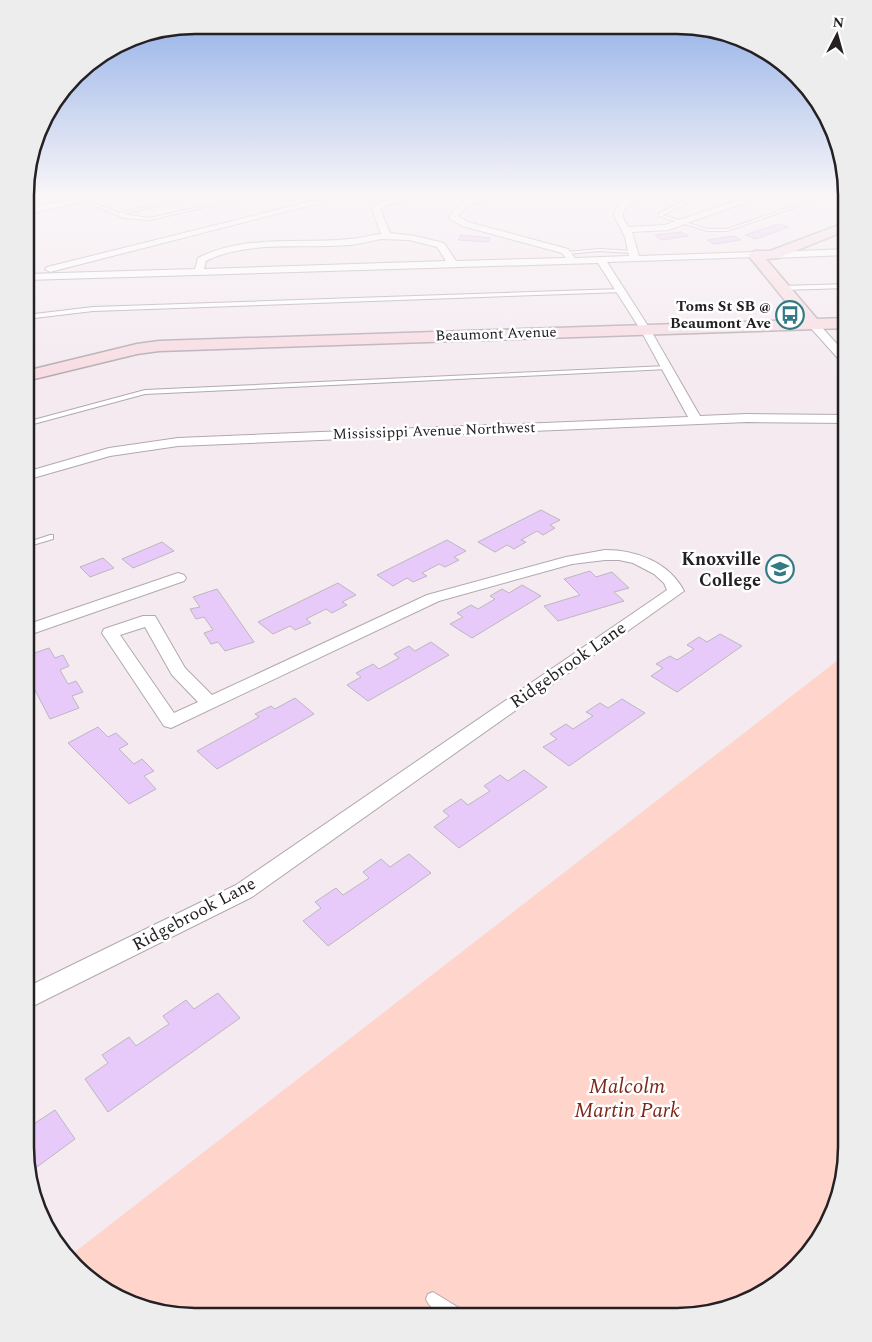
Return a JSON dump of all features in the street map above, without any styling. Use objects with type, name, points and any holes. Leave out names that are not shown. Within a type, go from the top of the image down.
[{"type":"street","points":[[34,274],[95,259]]},
{"type":"street","points":[[199,272],[203,259]]},
{"type":"street","points":[[449,259],[452,263]]},
{"type":"street","points":[[34,276],[199,272],[525,259]]},
{"type":"street","points":[[596,259],[603,259]]},
{"type":"street","points":[[600,259],[645,329],[696,420]]},
{"type":"street","points":[[758,259],[838,352]]},
{"type":"street","name":"Beaumont Avenue","points":[[34,374],[146,348],[838,323]]},
{"type":"street","name":"Mississippi Avenue Northwest","points":[[34,474],[108,452],[178,442],[696,420],[796,417],[838,419]]},
{"type":"street","name":"Ridgebrook Lane","points":[[34,996],[244,891],[676,591],[671,581],[660,571],[638,560],[620,555],[605,555],[571,560],[433,598],[171,722],[110,633],[149,620],[178,671],[209,703]]},
{"type":"street","points":[[34,628],[178,578]]},
{"type":"lane","points":[[783,288],[838,286]]},
{"type":"lane","points":[[34,316],[93,308],[621,291]]},
{"type":"lane","points":[[34,422],[146,392],[666,368]]},
{"type":"lane","points":[[34,542],[50,537]]},
{"type":"lane","points":[[433,1299],[447,1308]]},
{"type":"green space","name":"Malcolm Martin Park","points":[[838,660],[837,1168],[833,1189],[817,1228],[791,1261],[775,1275],[758,1287],[739,1296],[698,1307],[195,1308],[153,1303],[133,1296],[114,1287],[97,1275],[74,1253]]},
{"type":"building","points":[[541,510],[560,520],[550,525],[555,528],[543,535],[537,531],[521,540],[526,542],[514,549],[507,545],[495,552],[478,542]]},
{"type":"building","points":[[447,540],[466,551],[454,557],[459,560],[445,567],[439,564],[422,573],[427,576],[413,582],[407,578],[393,586],[377,575]]},
{"type":"building","points":[[162,542],[174,551],[133,568],[122,559]]},
{"type":"building","points":[[103,558],[114,568],[90,577],[80,567]]},
{"type":"building","points":[[590,571],[596,577],[612,572],[629,588],[614,592],[624,601],[558,621],[544,606],[580,595],[564,579]]},
{"type":"building","points":[[338,583],[356,595],[342,602],[347,605],[332,613],[326,609],[306,619],[311,623],[295,630],[290,626],[273,634],[258,622]]},
{"type":"building","points":[[522,585],[541,596],[472,638],[450,624],[463,617],[457,613],[471,605],[478,609],[495,599],[490,596],[502,589],[509,593]]},
{"type":"building","points":[[217,589],[254,642],[225,651],[218,642],[211,644],[204,633],[213,630],[204,617],[196,619],[190,609],[200,607],[193,597]]},
{"type":"building","points":[[720,634],[742,646],[677,692],[651,676],[663,668],[656,664],[670,656],[677,660],[694,649],[687,645],[699,637],[707,642]]},
{"type":"building","points":[[431,642],[449,655],[368,701],[347,685],[361,677],[356,673],[373,664],[379,669],[399,658],[394,654],[409,646],[415,651]]},
{"type":"building","points":[[49,648],[55,658],[63,655],[69,666],[60,670],[68,684],[76,681],[83,692],[72,696],[79,708],[50,719],[34,688],[34,653]]},
{"type":"building","points":[[295,698],[314,714],[217,769],[197,751],[259,717],[255,714],[271,706],[275,709]]},
{"type":"building","points":[[622,699],[645,713],[569,766],[543,747],[557,739],[550,734],[566,724],[573,729],[593,716],[586,712],[600,703],[608,708]]},
{"type":"building","points":[[98,727],[108,737],[116,733],[128,744],[119,749],[134,764],[142,759],[154,771],[144,776],[156,789],[129,804],[68,743]]},
{"type":"building","points":[[524,770],[547,787],[459,848],[434,827],[449,816],[443,811],[461,799],[468,805],[490,791],[484,786],[500,775],[508,781]]},
{"type":"building","points":[[409,854],[431,873],[328,946],[303,921],[321,908],[315,902],[336,888],[343,895],[369,878],[363,872],[381,859],[390,867]]},
{"type":"building","points":[[218,993],[240,1018],[108,1112],[85,1079],[108,1063],[102,1055],[129,1037],[136,1046],[169,1024],[163,1016],[186,1000],[194,1009]]},
{"type":"building","points":[[55,1110],[75,1139],[35,1168],[34,1158],[34,1124]]},
{"type":"place","name":"Toms St SB @ Beaumont Ave","points":[[790,315]]},
{"type":"place","name":"Knoxville College","points":[[780,569]]}]
